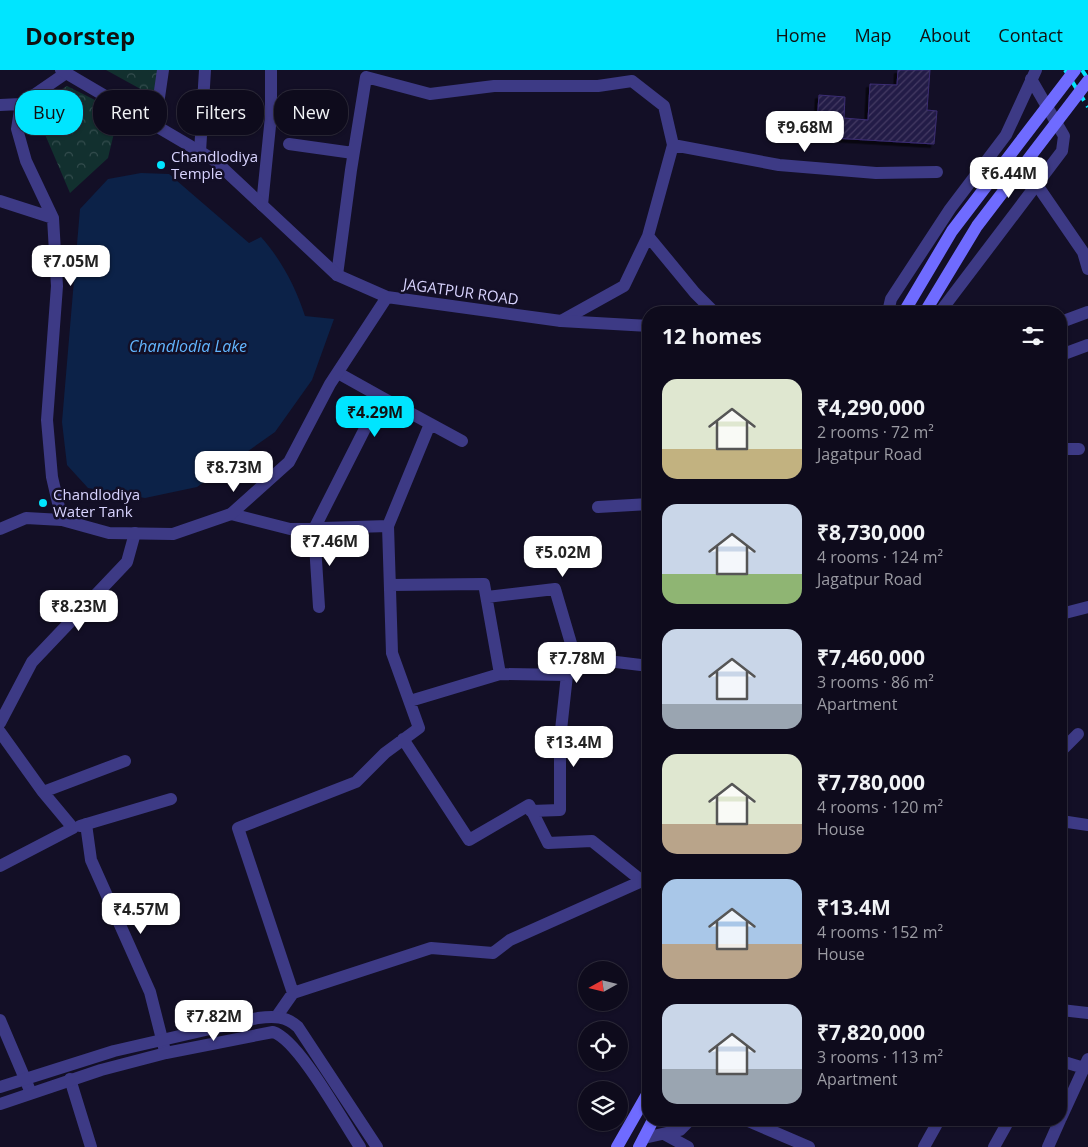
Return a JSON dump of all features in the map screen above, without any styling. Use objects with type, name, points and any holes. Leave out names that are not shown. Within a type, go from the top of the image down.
[{"type":"main road","points":[[908,306],[952,231],[1075,70]]},
{"type":"main road","points":[[929,306],[977,226],[1088,81]]},
{"type":"main road","points":[[617,1147],[642,1103]]},
{"type":"main road","points":[[642,1142],[649,1126]]},
{"type":"street","points":[[160,90],[163,70]]},
{"type":"street","points":[[200,152],[205,70]]},
{"type":"street","points":[[262,205],[271,116],[272,70]]},
{"type":"street","points":[[40,90],[64,72],[95,90]]},
{"type":"street","points":[[337,275],[353,153],[366,74],[430,94],[494,86],[598,86],[624,76],[664,106],[673,145],[648,236],[624,286],[561,321]]},
{"type":"street","points":[[945,306],[1062,151],[1064,136],[1033,75]]},
{"type":"street","points":[[889,306],[890,299],[950,209],[1006,135],[1033,75]]},
{"type":"street","points":[[0,105],[15,104]]},
{"type":"street","points":[[167,133],[214,160],[337,275],[386,297]]},
{"type":"street","points":[[19,135],[26,161],[53,218],[57,286],[47,420],[52,477],[62,520]]},
{"type":"street","points":[[289,144],[353,153]]},
{"type":"street","points":[[673,145],[779,165],[876,173],[937,172]]},
{"type":"street","points":[[1037,185],[1083,252],[1088,269]]},
{"type":"street","points":[[0,201],[53,218]]},
{"type":"street","points":[[648,236],[694,293],[708,306]]},
{"type":"street","name":"JAGATPUR ROAD","points":[[0,529],[26,518],[62,520],[108,533],[173,534],[231,514],[289,462],[338,373],[386,297],[561,321],[642,326]]},
{"type":"street","points":[[1067,320],[1088,312]]},
{"type":"street","points":[[1067,353],[1088,345]]},
{"type":"street","points":[[338,373],[462,441]]},
{"type":"street","points":[[319,607],[314,528],[381,397]]},
{"type":"street","points":[[293,993],[238,828],[356,782],[385,753],[419,728],[392,653],[388,526],[430,424]]},
{"type":"street","points":[[1067,449],[1079,449]]},
{"type":"street","points":[[598,507],[642,504]]},
{"type":"street","points":[[231,514],[290,529],[388,526]]},
{"type":"street","points":[[0,723],[32,662],[126,562],[135,533]]},
{"type":"street","points":[[390,585],[484,584],[500,674]]},
{"type":"street","points":[[486,597],[554,589],[575,657],[567,675],[560,739],[560,810],[532,811]]},
{"type":"street","points":[[1067,612],[1088,606]]},
{"type":"street","points":[[575,657],[642,665]]},
{"type":"street","points":[[410,701],[500,674],[567,675]]},
{"type":"street","points":[[0,732],[42,792],[73,828]]},
{"type":"street","points":[[1067,745],[1078,734]]},
{"type":"street","points":[[404,739],[469,840],[529,805],[548,843],[592,841],[642,880]]},
{"type":"street","points":[[42,792],[124,761]]},
{"type":"street","points":[[0,866],[73,828],[171,799]]},
{"type":"street","points":[[1067,821],[1088,825]]},
{"type":"street","points":[[86,824],[91,860],[150,992],[166,1053]]},
{"type":"street","points":[[277,1016],[293,993],[432,948],[493,953],[510,940],[642,883]]},
{"type":"street","points":[[1067,1011],[1088,1013]]},
{"type":"street","points":[[0,1087],[83,1059],[162,1039],[258,1018],[277,1016],[288,1019],[298,1027],[377,1147]]},
{"type":"street","points":[[0,1020],[31,1093]]},
{"type":"street","points":[[0,1104],[70,1079],[166,1053],[266,1032],[279,1034],[290,1043],[360,1147]]},
{"type":"street","points":[[1067,1062],[1086,1064],[1067,1106]]},
{"type":"street","points":[[70,1079],[91,1147]]},
{"type":"street","points":[[642,1142],[680,1130],[684,1126]]},
{"type":"street","points":[[760,1126],[809,1147]]},
{"type":"street","points":[[924,1147],[936,1126]]},
{"type":"street","points":[[994,1147],[1006,1126]]},
{"type":"street","points":[[1048,1147],[1058,1126]]},
{"type":"street","points":[[664,1134],[688,1147]]},
{"type":"green space","points":[[106,70],[159,70],[156,90],[142,90]]},
{"type":"green space","points":[[67,86],[75,90],[60,90]]},
{"type":"green space","points":[[83,94],[93,99],[93,135],[114,135],[108,158],[70,193],[45,135],[83,135]]},
{"type":"water","name":"Chandlodia Lake","points":[[141,173],[169,174],[249,243],[261,237],[287,274],[305,316],[334,319],[312,380],[275,432],[197,487],[145,498],[88,488],[67,465],[62,422],[80,209],[108,179]]},
{"type":"building","points":[[898,70],[930,70],[927,110],[937,111],[934,144],[816,137],[819,95],[845,97],[844,118],[868,120],[870,84],[897,85]]},
{"type":"railway","points":[[1065,70],[1088,107]]},
{"type":"railway","points":[[1082,70],[1088,79]]},
{"type":"place","name":"Chandlodiya Temple","points":[[161,165]]},
{"type":"place","name":"Chandlodiya Water Tank","points":[[43,503]]}]
